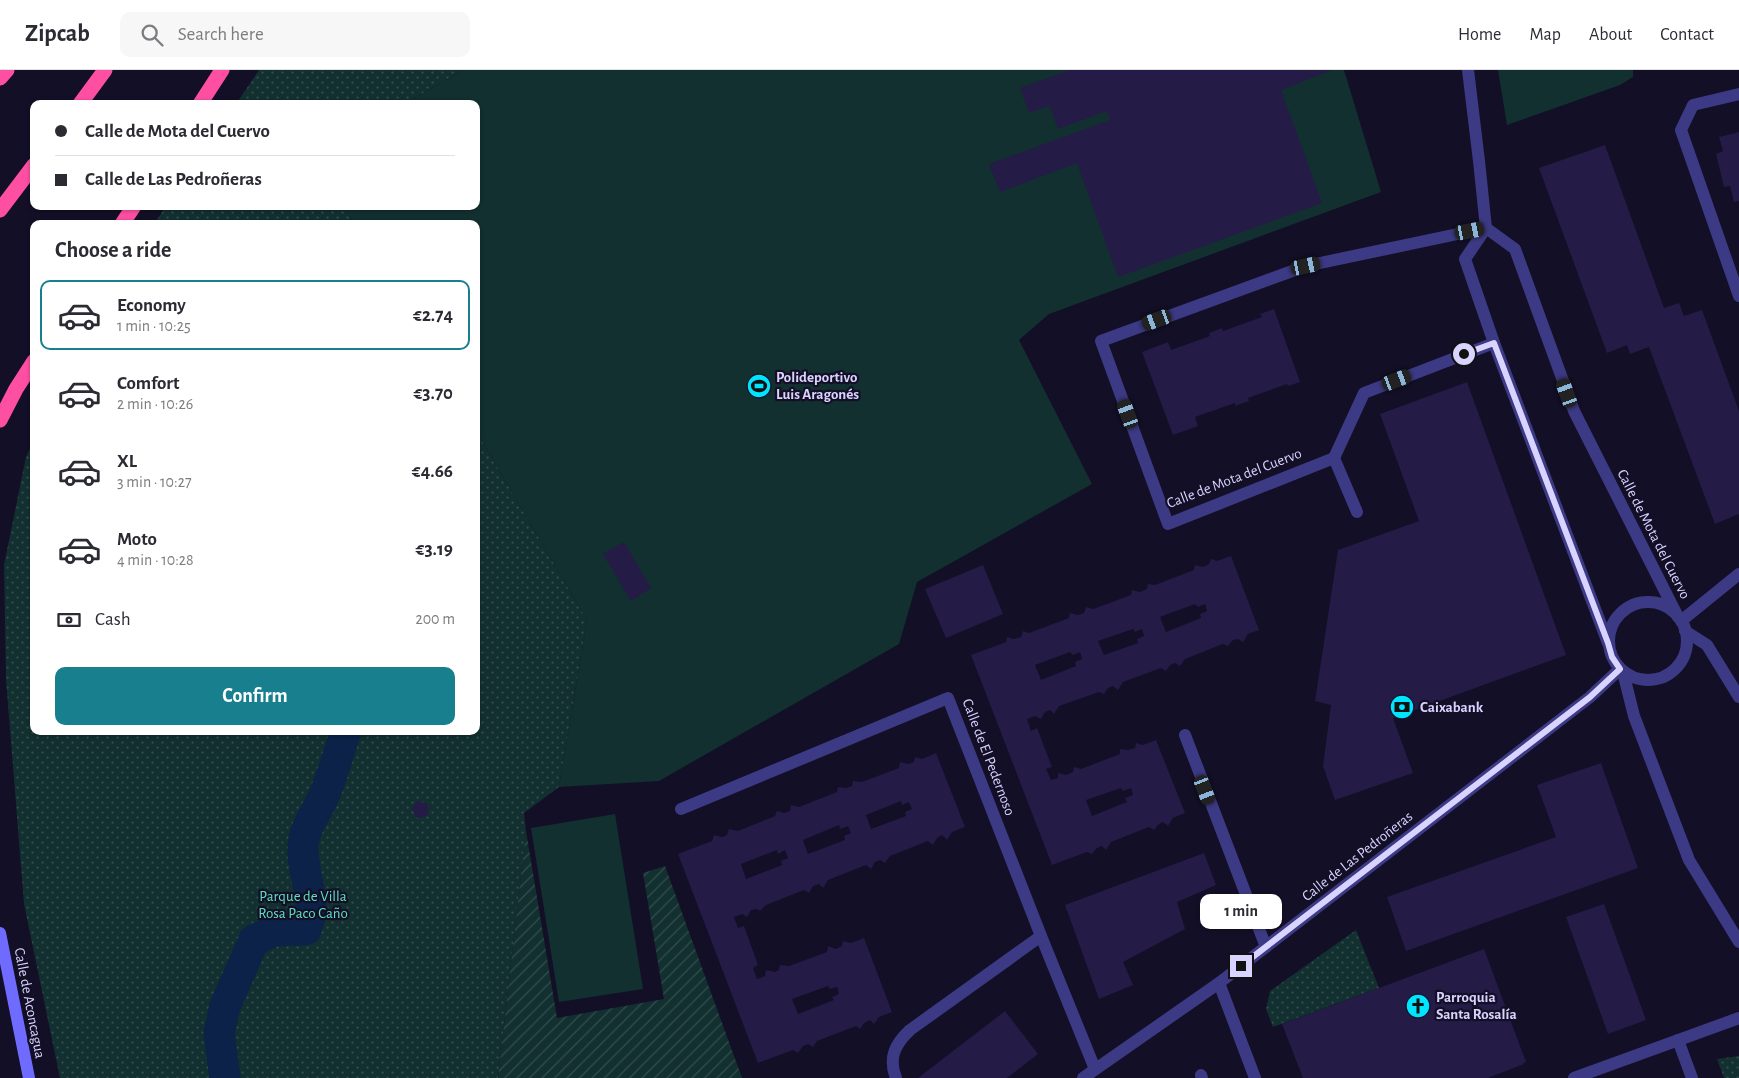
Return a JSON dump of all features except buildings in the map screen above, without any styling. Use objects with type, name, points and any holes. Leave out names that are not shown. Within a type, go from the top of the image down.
[{"type":"highway","points":[[0,78],[6,70]]},
{"type":"highway","points":[[83,100],[105,70]]},
{"type":"highway","points":[[203,100],[222,70]]},
{"type":"highway","points":[[0,210],[30,170]]},
{"type":"highway","points":[[0,420],[30,367]]},
{"type":"main road","name":"Calle de Aconcagua","points":[[0,933],[29,1078]]},
{"type":"street","points":[[1468,70],[1486,228],[1464,259],[1612,657],[1621,670],[1634,716],[1689,860],[1739,942]]},
{"type":"street","points":[[1739,94],[1693,105],[1681,130],[1739,296]]},
{"type":"street","name":"Calle de Mota del Cuervo","points":[[1334,458],[1168,524],[1101,341],[1306,266],[1486,228],[1515,249],[1574,411],[1681,623],[1707,645],[1739,697]]},
{"type":"street","points":[[1358,512],[1334,458],[1364,393],[1494,343]]},
{"type":"street","points":[[1681,623],[1739,574]]},
{"type":"street","points":[[1608,643],[1610,631],[1615,620],[1623,610],[1634,604],[1646,602],[1658,604],[1669,609],[1681,623],[1687,642],[1681,663],[1674,671],[1654,680],[1643,680],[1632,678],[1621,670]]},
{"type":"street","name":"Calle de Las Pedroñeras","points":[[1083,1078],[1219,983],[1590,697],[1621,670]]},
{"type":"street","name":"Calle de El Pedernoso","points":[[681,809],[948,698],[1095,1069]]},
{"type":"street","points":[[1185,735],[1266,947]]},
{"type":"street","points":[[896,1078],[892,1067],[894,1054],[900,1040],[905,1035],[1041,936]]},
{"type":"street","points":[[1219,983],[1255,1078]]},
{"type":"street","points":[[1574,1078],[1739,1018]]},
{"type":"street","points":[[1678,1040],[1692,1078]]},
{"type":"green space","points":[[259,70],[463,70],[411,100],[239,100]]},
{"type":"green space","name":"Polideportivo Luis Aragonés","points":[[463,70],[1344,70],[1381,192],[1049,314],[1019,340],[1092,484],[917,582],[899,644],[659,781],[559,787],[587,620],[480,438],[480,220],[352,220],[346,210],[480,210],[480,100],[411,100]]},
{"type":"green space","points":[[1498,70],[1633,70],[1633,77],[1620,85],[1507,125]]},
{"type":"green space","points":[[163,210],[346,210],[352,220],[157,220]]},
{"type":"green space","name":"Parque de Villa Rosa Paco Caño","points":[[480,438],[587,620],[559,787],[524,813],[526,831],[498,1078],[60,1078],[24,904],[6,679],[4,565],[26,457],[30,448],[30,735],[480,735]]},
{"type":"green space","points":[[615,814],[643,989],[559,1002],[531,828]]},
{"type":"green space","points":[[526,831],[557,1018],[664,999],[643,873],[665,866],[742,1078],[498,1078]]},
{"type":"green space","points":[[1356,930],[1379,988],[1273,1027],[1266,1009],[1270,991]]},
{"type":"green space","points":[[1739,1056],[1739,1078],[1724,1078],[1717,1059]]},
{"type":"waterway","points":[[225,1078],[219,1033],[225,1006],[254,940],[274,931],[306,930],[311,906],[303,858],[304,839],[309,824],[329,784],[345,735]]},
{"type":"place","name":"Polideportivo Luis Aragonés","points":[[759,386]]},
{"type":"place","name":"Caixabank","points":[[1402,707]]},
{"type":"place","name":"Parroquia Santa Rosalía","points":[[1418,1006]]},
{"type":"route","points":[[1241,966],[1590,697],[1620,669],[1612,657],[1494,343],[1464,354]]}]
